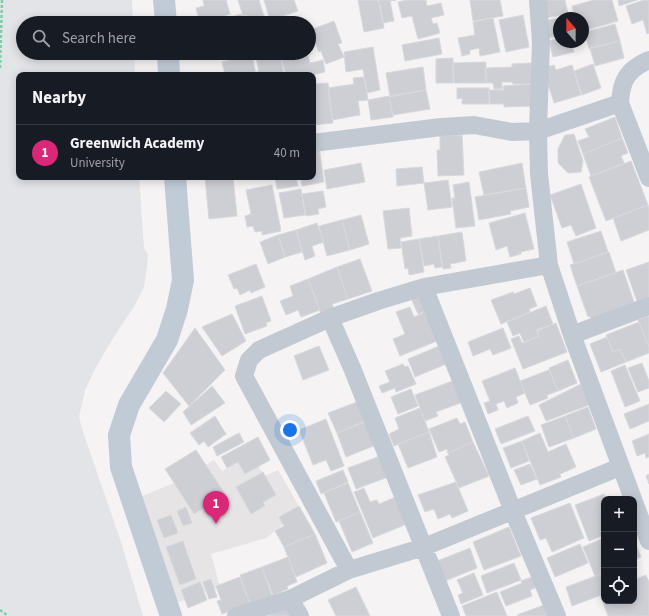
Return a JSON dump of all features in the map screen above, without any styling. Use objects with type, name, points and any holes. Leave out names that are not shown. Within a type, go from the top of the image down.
[{"type":"main road","points":[[164,0],[165,16]]},
{"type":"main road","points":[[168,60],[169,72]]},
{"type":"main road","points":[[171,616],[121,467],[119,435],[129,406],[142,381],[167,340],[179,301],[183,280],[175,180]]},
{"type":"street","points":[[538,0],[541,42],[538,131],[542,213],[549,265],[572,336],[632,496]]},
{"type":"street","points":[[649,60],[638,65],[626,76],[620,90],[620,103],[649,178]]},
{"type":"street","points":[[316,143],[441,127],[474,125],[512,132],[538,131],[620,103]]},
{"type":"street","points":[[349,570],[244,376],[249,360],[259,350],[330,318],[378,301],[424,287],[549,265]]},
{"type":"street","points":[[424,287],[513,511],[557,616]]},
{"type":"street","points":[[572,336],[649,306]]},
{"type":"street","points":[[330,318],[352,368],[451,616]]},
{"type":"street","points":[[236,616],[290,599],[349,570],[424,547],[620,467]]},
{"type":"street","points":[[637,510],[649,540]]},
{"type":"street","points":[[290,599],[300,616]]},
{"type":"path","points":[[0,68],[2,0]]},
{"type":"path","points":[[0,610],[8,616]]},
{"type":"shaded area","points":[[0,0],[132,0],[133,16],[16,16],[16,60],[134,60],[135,72],[16,72],[16,180],[139,180],[144,248],[148,255],[144,287],[135,305],[94,371],[85,390],[79,417],[121,542],[143,616],[0,616]]},
{"type":"shaded area","points":[[250,454],[265,476],[278,470],[301,510],[266,538],[211,554],[220,587],[176,603],[140,497],[179,481],[214,460],[222,471]]},
{"type":"building","points":[[203,0],[226,0],[230,14],[223,16],[198,16],[196,8],[204,6]]},
{"type":"building","points":[[238,0],[259,0],[264,16],[243,16]]},
{"type":"building","points":[[264,0],[294,0],[298,11],[282,16],[269,16]]},
{"type":"building","points":[[358,0],[379,0],[384,28],[364,32]]},
{"type":"building","points":[[378,0],[396,0],[390,1],[394,21],[383,23]]},
{"type":"building","points":[[407,0],[426,0],[427,6],[441,3],[444,15],[431,18],[433,24],[437,23],[440,33],[418,39],[412,16],[402,18],[398,2]]},
{"type":"building","points":[[470,0],[500,0],[503,16],[473,21]]},
{"type":"building","points":[[542,0],[565,0],[568,12],[553,12],[553,17],[545,18]]},
{"type":"building","points":[[594,0],[612,0],[618,21],[589,29],[589,12],[574,12],[572,6]]},
{"type":"building","points":[[618,0],[637,0],[619,6]]},
{"type":"building","points":[[644,0],[649,0],[649,33],[647,34],[643,20],[632,24],[626,6]]},
{"type":"building","points":[[523,15],[529,47],[506,52],[499,20]]},
{"type":"building","points":[[493,18],[500,52],[480,56],[479,48],[470,50],[470,54],[462,56],[458,38],[475,35],[473,22]]},
{"type":"building","points":[[553,19],[553,37],[547,38],[544,21]]},
{"type":"building","points":[[334,21],[342,43],[338,44],[344,57],[326,64],[321,51],[319,52],[316,45],[316,28]]},
{"type":"building","points":[[615,24],[620,41],[589,49],[589,31]]},
{"type":"building","points":[[439,38],[442,54],[405,61],[402,45]]},
{"type":"building","points":[[553,40],[553,48],[573,48],[574,52],[553,57],[549,41]]},
{"type":"building","points":[[620,41],[624,58],[595,66],[590,48]]},
{"type":"building","points":[[373,47],[380,90],[367,93],[363,69],[346,72],[344,52]]},
{"type":"building","points":[[453,58],[453,83],[436,83],[436,59]]},
{"type":"building","points":[[231,60],[253,60],[255,72],[224,72],[222,62]]},
{"type":"building","points":[[257,60],[281,60],[283,72],[257,72],[259,71]]},
{"type":"building","points":[[282,60],[309,60],[310,63],[323,60],[325,72],[316,74],[316,72],[285,72]]},
{"type":"building","points":[[486,62],[486,83],[454,83],[453,63]]},
{"type":"building","points":[[531,63],[532,84],[513,84],[512,82],[502,82],[502,89],[494,89],[493,83],[486,83],[486,68],[512,67],[512,64]]},
{"type":"building","points":[[593,64],[601,88],[582,95],[574,71]]},
{"type":"building","points":[[554,65],[556,70],[572,65],[581,95],[554,103],[543,68]]},
{"type":"building","points":[[423,67],[426,90],[390,96],[386,73]]},
{"type":"building","points":[[364,77],[368,100],[358,101],[360,115],[332,120],[328,88],[354,84],[353,78]]},
{"type":"building","points":[[328,83],[333,123],[316,125],[316,84]]},
{"type":"building","points":[[532,84],[533,106],[504,107],[504,104],[490,104],[489,90],[504,90],[503,86]]},
{"type":"building","points":[[457,88],[489,88],[489,104],[462,104],[462,98],[457,99]]},
{"type":"building","points":[[426,90],[430,109],[393,115],[389,97]]},
{"type":"building","points":[[389,96],[393,117],[371,120],[368,100]]},
{"type":"building","points":[[615,117],[622,138],[583,154],[578,141],[589,137],[585,129]]},
{"type":"building","points":[[574,134],[583,161],[581,172],[568,173],[558,163],[558,149],[565,135]]},
{"type":"building","points":[[462,135],[464,175],[438,176],[437,150],[440,150],[440,136]]},
{"type":"building","points":[[622,138],[628,153],[621,156],[624,163],[591,176],[583,154]]},
{"type":"building","points":[[316,148],[319,148],[324,182],[302,186],[301,180],[316,180]]},
{"type":"building","points":[[631,161],[648,205],[606,221],[589,177]]},
{"type":"building","points":[[361,163],[365,182],[327,189],[324,170]]},
{"type":"building","points":[[522,163],[526,188],[484,195],[479,172]]},
{"type":"building","points":[[422,167],[424,183],[397,186],[396,169]]},
{"type":"building","points":[[205,180],[233,180],[237,216],[209,219]]},
{"type":"building","points":[[276,180],[297,180],[298,186],[277,189]]},
{"type":"building","points":[[448,180],[452,207],[428,210],[424,183]]},
{"type":"building","points":[[469,182],[475,226],[456,228],[452,198],[455,198],[453,185]]},
{"type":"building","points":[[581,184],[596,228],[576,236],[571,225],[562,228],[550,195]]},
{"type":"building","points":[[272,185],[281,231],[262,235],[262,231],[255,232],[253,226],[247,227],[245,216],[251,214],[246,190]]},
{"type":"building","points":[[526,188],[529,207],[510,211],[511,214],[479,220],[475,197]]},
{"type":"building","points":[[301,189],[305,215],[284,218],[279,193]]},
{"type":"building","points":[[323,191],[326,207],[318,209],[319,214],[306,216],[302,194]]},
{"type":"building","points":[[648,205],[649,230],[621,241],[613,218]]},
{"type":"building","points":[[409,208],[412,236],[400,238],[401,248],[388,249],[383,211]]},
{"type":"building","points":[[525,213],[534,249],[521,252],[521,254],[510,257],[507,246],[496,250],[489,223]]},
{"type":"building","points":[[361,215],[369,244],[350,250],[342,220]]},
{"type":"building","points":[[342,220],[350,250],[327,256],[319,226]]},
{"type":"building","points":[[317,223],[324,242],[312,246],[315,256],[305,260],[296,230]]},
{"type":"building","points":[[296,230],[302,252],[285,257],[278,235]]},
{"type":"building","points":[[601,231],[608,252],[574,264],[567,242]]},
{"type":"building","points":[[462,232],[466,261],[450,264],[451,268],[443,269],[438,236]]},
{"type":"building","points":[[278,235],[285,257],[268,264],[260,242]]},
{"type":"building","points":[[438,236],[442,267],[435,268],[434,264],[424,266],[419,239]]},
{"type":"building","points":[[419,239],[424,272],[409,275],[408,268],[405,269],[401,242]]},
{"type":"building","points":[[609,252],[616,273],[577,286],[570,265]]},
{"type":"building","points":[[360,259],[372,291],[348,299],[337,267]]},
{"type":"building","points":[[649,262],[649,300],[638,304],[626,270]]},
{"type":"building","points":[[256,264],[265,287],[251,293],[250,290],[240,295],[237,288],[234,289],[228,275]]},
{"type":"building","points":[[337,267],[348,299],[332,304],[334,309],[321,314],[308,279]]},
{"type":"building","points":[[623,270],[636,308],[592,323],[590,316],[588,317],[577,286]]},
{"type":"building","points":[[308,279],[320,310],[301,317],[298,310],[286,315],[280,301],[293,296],[290,286]]},
{"type":"building","points":[[530,288],[537,306],[529,309],[530,312],[501,324],[491,300]]},
{"type":"building","points":[[422,294],[428,310],[418,314],[411,298]]},
{"type":"building","points":[[262,296],[271,321],[266,323],[267,326],[245,334],[235,306]]},
{"type":"building","points":[[546,306],[553,324],[536,330],[539,336],[524,343],[520,333],[513,336],[507,322]]},
{"type":"building","points":[[410,307],[414,317],[425,312],[437,341],[400,356],[393,339],[405,334],[396,312]]},
{"type":"building","points":[[232,314],[246,341],[222,356],[202,327]]},
{"type":"building","points":[[649,316],[649,347],[638,320]]},
{"type":"building","points":[[639,322],[649,347],[649,353],[626,362],[620,349],[613,352],[606,335]]},
{"type":"building","points":[[556,323],[567,352],[523,369],[511,339],[519,336],[522,343],[539,336],[537,331]]},
{"type":"building","points":[[195,328],[225,370],[189,406],[163,373]]},
{"type":"building","points":[[503,328],[511,348],[493,355],[490,349],[473,356],[468,342]]},
{"type":"building","points":[[607,337],[613,352],[620,349],[626,362],[601,372],[590,344]]},
{"type":"building","points":[[319,346],[329,370],[303,380],[294,356]]},
{"type":"building","points":[[439,346],[446,364],[415,377],[408,359]]},
{"type":"building","points":[[568,360],[577,383],[558,391],[549,368]]},
{"type":"building","points":[[642,363],[649,381],[649,388],[638,392],[628,368]]},
{"type":"building","points":[[403,364],[405,367],[408,366],[416,384],[396,392],[395,388],[382,393],[379,386],[390,382],[385,371]]},
{"type":"building","points":[[625,365],[640,401],[625,407],[611,371]]},
{"type":"building","points":[[515,368],[525,393],[516,397],[518,403],[507,408],[504,401],[496,404],[498,410],[488,414],[484,403],[490,401],[482,381]]},
{"type":"building","points":[[549,370],[558,391],[547,395],[548,398],[530,405],[520,381]]},
{"type":"building","points":[[455,380],[463,402],[436,412],[438,416],[425,421],[415,395]]},
{"type":"building","points":[[581,384],[589,405],[546,421],[539,405]]},
{"type":"building","points":[[212,386],[225,403],[191,425],[183,412]]},
{"type":"building","points":[[411,389],[418,406],[398,414],[391,397]]},
{"type":"building","points":[[166,391],[181,404],[164,422],[149,408]]},
{"type":"building","points":[[357,402],[365,421],[337,433],[328,413]]},
{"type":"building","points":[[649,404],[649,421],[630,429],[624,414]]},
{"type":"building","points":[[588,407],[596,429],[574,438],[565,416]]},
{"type":"building","points":[[420,408],[429,432],[394,446],[389,434],[399,429],[395,418]]},
{"type":"building","points":[[215,416],[226,434],[208,447],[204,441],[199,445],[190,433]]},
{"type":"building","points":[[528,416],[535,431],[501,444],[495,429]]},
{"type":"building","points":[[565,416],[574,438],[549,447],[541,425]]},
{"type":"building","points":[[457,418],[460,424],[465,422],[473,442],[448,453],[447,449],[439,452],[429,429]]},
{"type":"building","points":[[326,419],[344,466],[331,471],[326,460],[313,465],[299,430]]},
{"type":"building","points":[[367,421],[376,445],[346,457],[337,433]]},
{"type":"building","points":[[429,432],[437,457],[408,468],[398,444]]},
{"type":"building","points":[[239,433],[244,442],[217,456],[213,447]]},
{"type":"building","points":[[540,433],[548,452],[566,444],[576,467],[560,474],[561,477],[540,485],[522,441]]},
{"type":"building","points":[[649,434],[649,457],[646,458],[645,453],[637,456],[632,441]]},
{"type":"building","points":[[258,437],[270,460],[245,474],[238,462],[227,468],[221,457]]},
{"type":"building","points":[[522,441],[529,461],[511,468],[503,448]]},
{"type":"building","points":[[473,442],[489,476],[459,488],[445,457],[449,455],[448,453]]},
{"type":"building","points":[[196,450],[225,494],[194,514],[165,469]]},
{"type":"building","points":[[380,456],[388,477],[356,489],[348,468]]},
{"type":"building","points":[[530,464],[537,479],[521,485],[514,470]]},
{"type":"building","points":[[343,470],[348,482],[321,494],[316,481]]},
{"type":"building","points":[[263,472],[276,495],[263,502],[265,506],[251,514],[236,487]]},
{"type":"building","points":[[649,474],[649,484],[646,476]]},
{"type":"building","points":[[456,482],[468,511],[452,518],[450,514],[438,519],[434,509],[425,512],[418,495]]},
{"type":"building","points":[[348,483],[360,512],[336,522],[324,493]]},
{"type":"building","points":[[364,488],[370,502],[377,500],[379,504],[398,496],[409,523],[373,538],[354,492]]},
{"type":"building","points":[[604,494],[605,496],[601,496],[601,536],[589,541],[575,505]]},
{"type":"building","points":[[570,503],[584,538],[552,552],[546,538],[540,540],[531,518]]},
{"type":"building","points":[[299,506],[315,534],[284,547],[275,531],[284,526],[279,517]]},
{"type":"building","points":[[186,507],[192,523],[183,526],[177,511]]},
{"type":"building","points":[[360,512],[373,543],[352,552],[339,521]]},
{"type":"building","points":[[171,515],[178,533],[164,538],[157,520]]},
{"type":"building","points":[[509,527],[521,556],[484,570],[473,542]]},
{"type":"building","points":[[315,534],[327,563],[296,577],[284,547]]},
{"type":"building","points":[[601,539],[601,573],[595,576],[583,547]]},
{"type":"building","points":[[183,541],[196,579],[180,585],[166,547]]},
{"type":"building","points":[[580,544],[588,563],[555,577],[547,558]]},
{"type":"building","points":[[637,547],[641,557],[637,559]]},
{"type":"building","points":[[470,548],[477,568],[445,581],[437,561]]},
{"type":"building","points":[[288,557],[297,582],[287,586],[288,589],[273,595],[262,567]]},
{"type":"building","points":[[514,563],[521,580],[487,593],[481,576]]},
{"type":"building","points":[[262,567],[272,596],[250,604],[240,575]]},
{"type":"building","points":[[474,573],[483,595],[461,604],[458,595],[463,593],[457,580]]},
{"type":"building","points":[[601,574],[601,595],[572,606],[566,587]]},
{"type":"building","points":[[537,575],[542,585],[530,590],[532,596],[506,606],[500,592],[522,583],[521,581]]},
{"type":"building","points":[[646,575],[649,582],[649,616],[608,616],[604,604],[637,604],[637,579]]},
{"type":"building","points":[[240,577],[250,604],[222,614],[217,601],[221,600],[216,586]]},
{"type":"building","points":[[211,579],[217,597],[209,599],[203,582]]},
{"type":"building","points":[[200,582],[207,600],[188,608],[181,590]]},
{"type":"building","points":[[356,587],[370,616],[336,616],[328,600]]},
{"type":"building","points":[[497,592],[507,616],[466,616],[462,606]]},
{"type":"building","points":[[544,605],[555,616],[517,615]]},
{"type":"building","points":[[286,608],[290,616],[268,616]]},
{"type":"place","name":"Greenwich Academy","points":[[216,524]]}]
